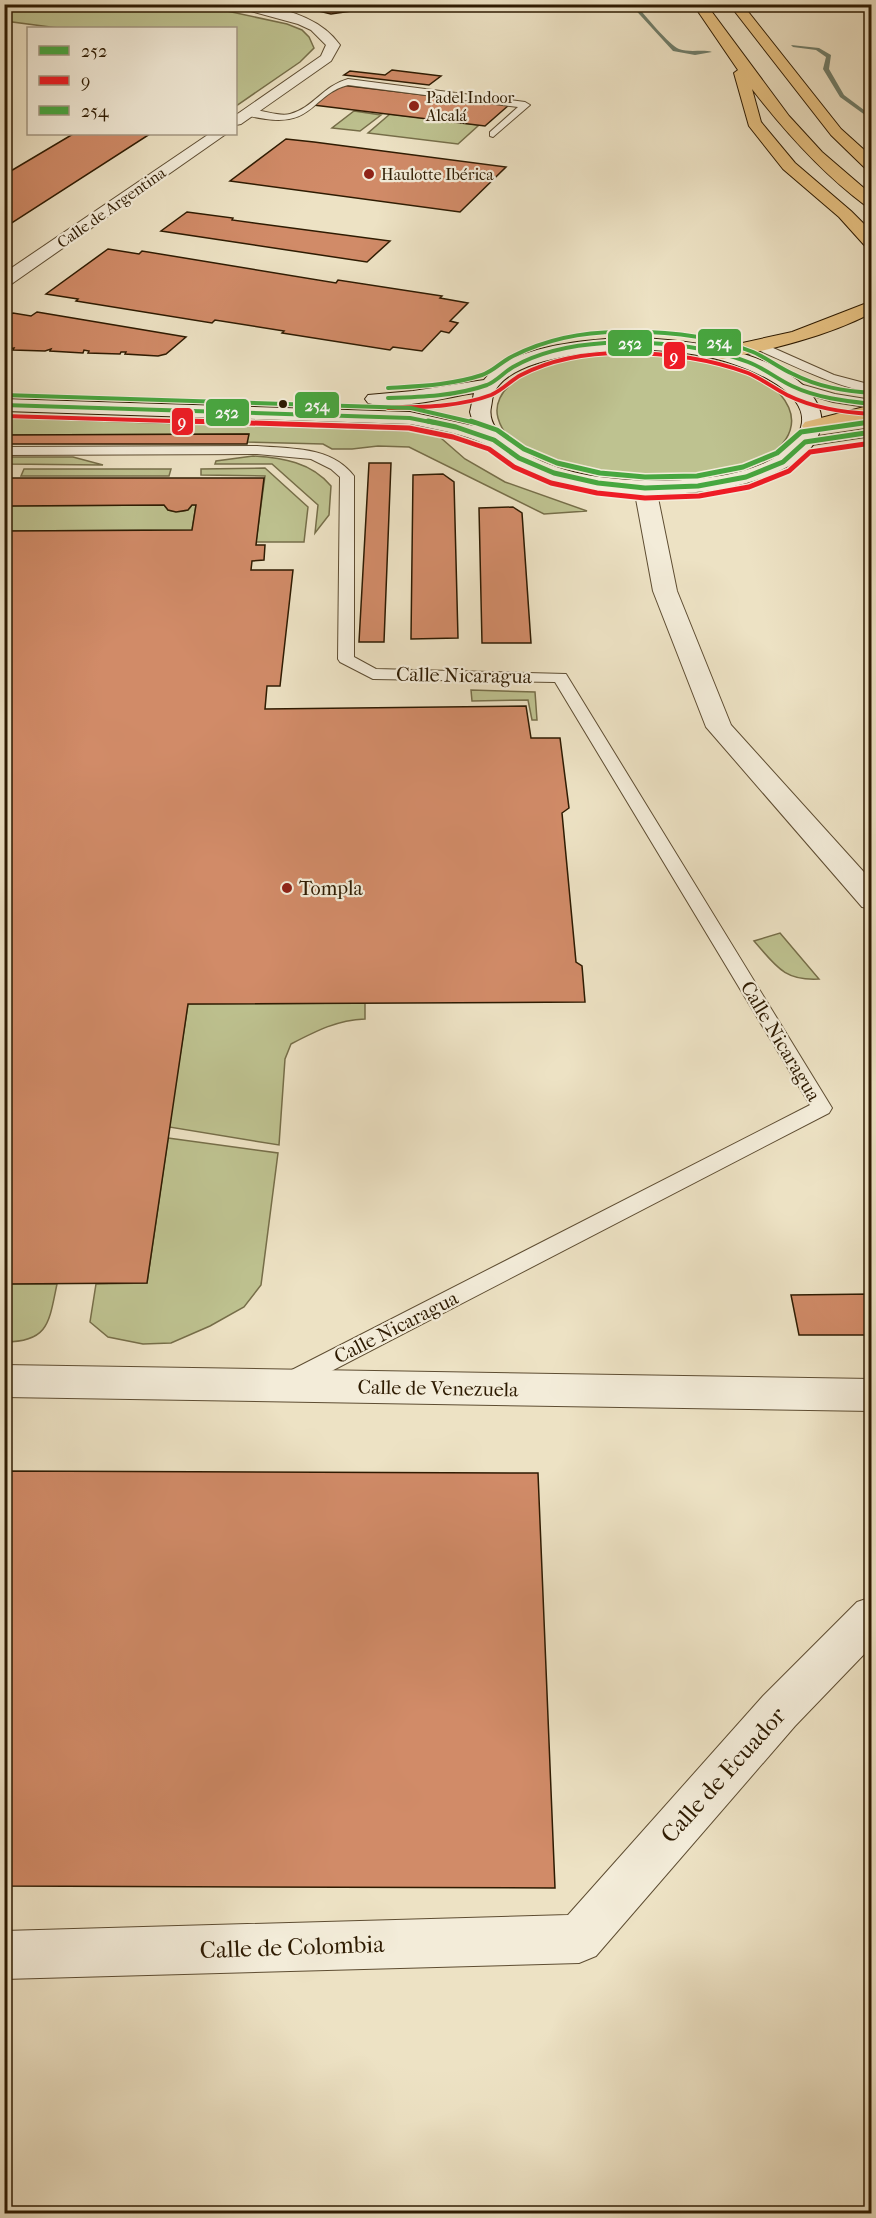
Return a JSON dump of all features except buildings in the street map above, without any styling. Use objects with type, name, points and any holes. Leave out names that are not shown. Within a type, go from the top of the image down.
[{"type":"highway","points":[[699,4],[712,19],[738,60],[784,119],[850,188],[872,203]]},
{"type":"highway","points":[[735,4],[836,132],[872,166]]},
{"type":"highway","points":[[738,60],[754,123],[789,166],[845,214],[872,243]]},
{"type":"highway","points":[[722,354],[762,346],[839,323],[872,306]]},
{"type":"highway","points":[[809,434],[872,411]]},
{"type":"street","points":[[231,4],[311,24],[328,34],[333,45],[326,58],[237,121]]},
{"type":"street","name":"Calle de Argentina","points":[[4,281],[217,135]]},
{"type":"street","points":[[4,405],[410,418],[456,427],[494,440],[519,458],[554,473],[598,483],[645,488],[698,486],[746,477],[783,462],[809,434],[812,412],[805,399],[793,386],[758,366],[722,354],[667,345],[632,343],[587,345],[529,360],[512,367],[489,385],[480,403],[481,422],[494,440]]},
{"type":"street","points":[[4,386],[362,399],[413,397],[489,385]]},
{"type":"street","points":[[645,488],[665,591],[719,728],[872,900]]},
{"type":"street","name":"Calle de Venezuela","points":[[4,1381],[872,1395]]},
{"type":"street","name":"Calle de Ecuador","points":[[579,1939],[779,1711],[872,1616]]},
{"type":"street","name":"Calle de Colombia","points":[[4,1955],[579,1939]]},
{"type":"lane","points":[[248,113],[284,117],[298,115],[337,85],[348,82],[525,105],[493,134]]},
{"type":"lane","points":[[845,214],[872,231]]},
{"type":"lane","points":[[762,346],[829,377],[855,387],[872,389]]},
{"type":"lane","points":[[793,386],[834,398],[872,404]]},
{"type":"lane","points":[[809,434],[872,432]]},
{"type":"lane","name":"Calle Nicaragua","points":[[4,451],[257,450],[314,455],[336,466],[347,476],[346,659],[373,674],[560,677],[822,1108],[283,1386]]},
{"type":"green space","points":[[5,4],[199,5],[287,24],[302,30],[309,37],[314,48],[300,62],[237,105],[237,27],[50,27],[5,21]]},
{"type":"green space","points":[[354,111],[381,115],[360,131],[332,128]]},
{"type":"green space","points":[[390,114],[479,125],[458,144],[368,133]]},
{"type":"green space","points":[[639,351],[714,360],[750,373],[766,382],[780,394],[790,410],[792,421],[786,439],[763,459],[727,472],[683,479],[635,479],[588,473],[546,461],[515,443],[498,418],[498,403],[505,389],[541,365],[573,356]]},
{"type":"green space","points":[[5,418],[434,432],[465,459],[505,482],[587,511],[544,514],[409,447],[378,446],[332,449],[323,444],[247,442],[248,434],[5,435]]},
{"type":"green space","points":[[253,456],[275,458],[305,466],[315,471],[331,486],[329,515],[315,533],[318,505],[272,464],[215,464],[216,461]]},
{"type":"green space","points":[[5,457],[73,457],[103,465],[5,464]]},
{"type":"green space","points":[[265,468],[308,507],[304,542],[256,542],[265,476],[201,475],[201,469]]},
{"type":"green space","points":[[24,469],[171,469],[169,476],[21,476]]},
{"type":"green space","points":[[164,505],[168,510],[185,511],[192,505],[196,505],[192,530],[5,531],[9,506]]},
{"type":"green space","points":[[471,690],[535,692],[537,720],[532,720],[528,700],[472,701]]},
{"type":"green space","points":[[780,933],[819,979],[797,977],[782,970],[754,941]]},
{"type":"green space","points":[[365,1003],[365,1019],[336,1024],[291,1044],[285,1059],[279,1145],[169,1127],[188,1004]]},
{"type":"green space","points":[[168,1138],[278,1153],[261,1285],[244,1307],[210,1326],[171,1343],[143,1344],[108,1337],[90,1322],[96,1284],[147,1283]]},
{"type":"green space","points":[[5,1284],[57,1284],[49,1319],[39,1334],[20,1341],[5,1342]]},
{"type":"waterway","points":[[632,4],[675,50],[695,54],[710,52]]},
{"type":"waterway","points":[[793,46],[817,49],[829,56],[826,69],[842,96],[872,119]]},
{"type":"transit line","name":"254","points":[[388,388],[459,381],[486,374],[512,356],[537,346],[577,336],[618,332],[670,334],[704,339],[753,352],[790,373],[823,386],[872,393]]},
{"type":"transit line","name":"252","points":[[388,398],[438,395],[491,384],[525,361],[564,348],[605,343],[635,343],[684,346],[717,353],[754,364],[801,390],[841,400],[872,404]]},
{"type":"transit line","name":"9","points":[[388,408],[428,406],[481,398],[493,394],[515,378],[543,365],[582,356],[621,353],[669,355],[716,363],[752,375],[787,395],[807,403],[839,411],[871,414]]},
{"type":"transit line","name":"254","points":[[4,395],[411,408],[458,417],[497,430],[524,449],[557,463],[600,473],[645,477],[697,476],[743,467],[777,453],[801,432],[870,422]]},
{"type":"transit line","name":"252","points":[[4,405],[410,418],[456,427],[494,440],[519,458],[554,473],[598,483],[645,488],[698,486],[746,477],[783,462],[805,442],[872,432]]},
{"type":"transit line","name":"9","points":[[4,416],[409,428],[453,437],[489,449],[514,467],[551,483],[597,493],[645,498],[699,496],[749,487],[789,471],[810,452],[872,443]]},
{"type":"place","name":"Padel Indoor Alcalá","points":[[414,106]]},
{"type":"place","name":"Haulotte Ibérica","points":[[369,174]]},
{"type":"place","name":"Tompla","points":[[287,888]]}]
